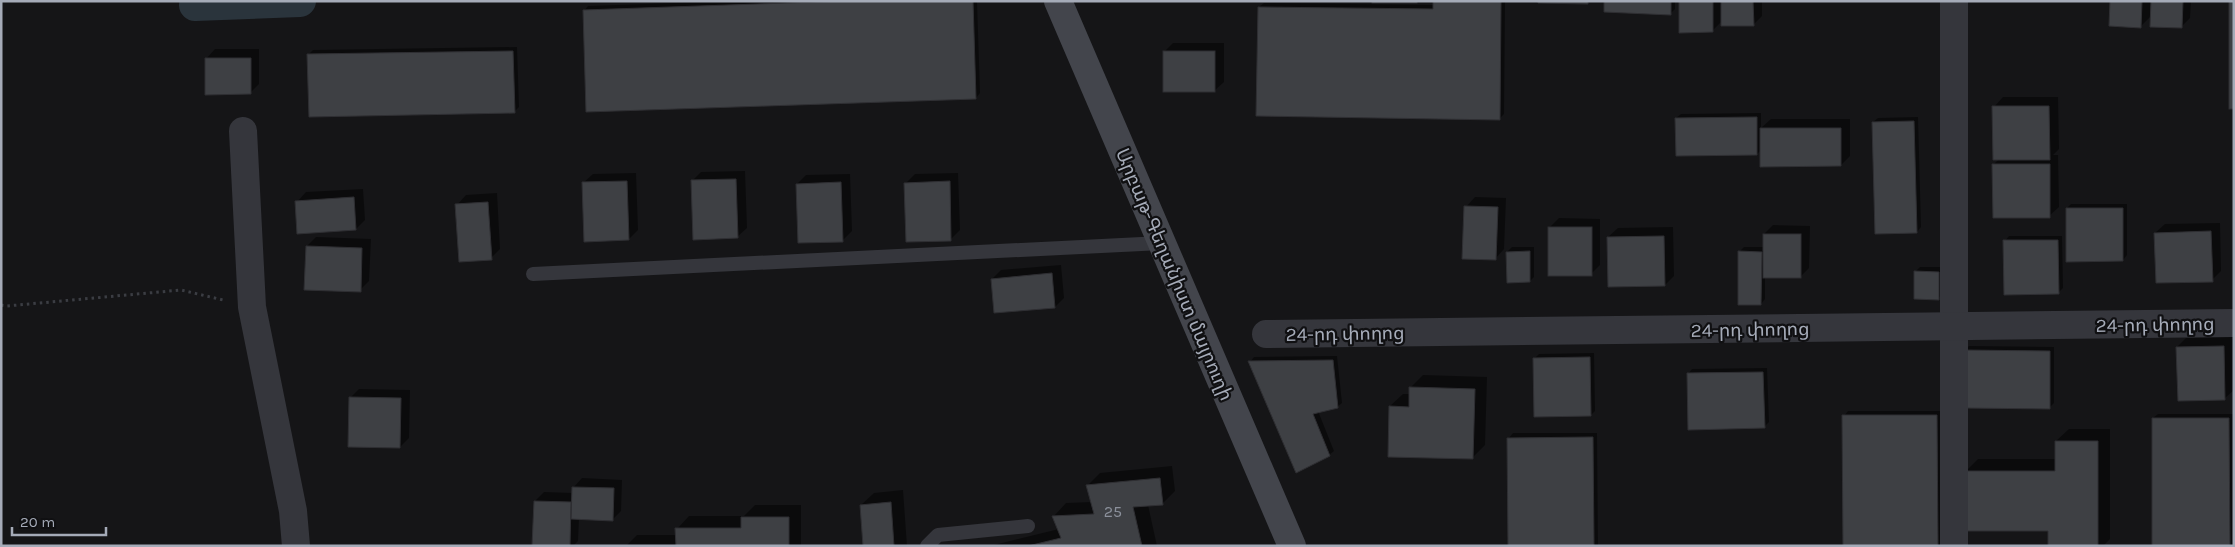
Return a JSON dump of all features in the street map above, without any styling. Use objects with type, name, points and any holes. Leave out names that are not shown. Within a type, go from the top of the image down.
[{"type":"main road","name":"Արբաթ-Գեղանիստ մայրուղի","points":[[1058,1],[1292,546]]},
{"type":"street","points":[[1954,1],[1954,546]]},
{"type":"street","points":[[243,131],[252,307],[293,511],[296,546]]},
{"type":"street","name":"24-րդ փողոց","points":[[1266,334],[2234,323]]},
{"type":"lane","points":[[533,274],[1162,243]]},
{"type":"lane","points":[[928,546],[938,535],[1028,526]]},
{"type":"path","points":[[1,305],[182,290],[252,307]]},
{"type":"building","points":[[845,1],[973,1],[976,99],[586,112],[583,10]]},
{"type":"building","points":[[1372,1],[1417,1],[1417,3],[1372,3]]},
{"type":"building","points":[[1433,1],[1501,1],[1500,120],[1256,116],[1258,7],[1433,9]]},
{"type":"building","points":[[1538,1],[1588,1],[1588,4],[1538,3]]},
{"type":"building","points":[[1604,1],[1671,1],[1671,15],[1604,12]]},
{"type":"building","points":[[1679,1],[1713,1],[1713,32],[1679,33]]},
{"type":"building","points":[[1721,1],[1753,1],[1754,26],[1721,26]]},
{"type":"building","points":[[2110,1],[2142,1],[2141,28],[2109,26]]},
{"type":"building","points":[[2151,1],[2183,1],[2182,28],[2150,27]]},
{"type":"building","points":[[2229,1],[2234,1],[2234,109],[2229,109]]},
{"type":"building","points":[[513,51],[515,113],[309,117],[307,54]]},
{"type":"building","points":[[1163,51],[1215,51],[1215,92],[1163,92]]},
{"type":"building","points":[[205,58],[251,58],[251,94],[205,95]]},
{"type":"building","points":[[1992,106],[2049,106],[2050,160],[1993,160]]},
{"type":"building","points":[[1757,117],[1757,155],[1676,156],[1675,118]]},
{"type":"building","points":[[1914,121],[1917,233],[1875,234],[1872,122]]},
{"type":"building","points":[[1760,128],[1841,128],[1841,166],[1760,167]]},
{"type":"building","points":[[1992,164],[2050,164],[2050,218],[1993,218]]},
{"type":"building","points":[[736,179],[738,238],[693,240],[691,180]]},
{"type":"building","points":[[627,181],[629,240],[584,242],[582,182]]},
{"type":"building","points":[[950,181],[951,241],[906,242],[904,183]]},
{"type":"building","points":[[841,182],[843,242],[798,243],[796,184]]},
{"type":"building","points":[[354,197],[356,230],[297,234],[295,201]]},
{"type":"building","points":[[488,202],[492,260],[459,262],[455,204]]},
{"type":"building","points":[[1464,206],[1498,207],[1496,260],[1462,259]]},
{"type":"building","points":[[2066,208],[2123,208],[2123,261],[2066,262]]},
{"type":"building","points":[[1548,227],[1592,227],[1592,276],[1548,276]]},
{"type":"building","points":[[2211,231],[2213,282],[2156,283],[2154,233]]},
{"type":"building","points":[[1763,234],[1801,234],[1801,278],[1763,278]]},
{"type":"building","points":[[1664,236],[1665,286],[1608,287],[1607,237]]},
{"type":"building","points":[[2003,240],[2058,240],[2059,294],[2004,295]]},
{"type":"building","points":[[306,246],[362,248],[361,292],[304,290]]},
{"type":"building","points":[[1530,251],[1530,282],[1507,283],[1506,252]]},
{"type":"building","points":[[1738,251],[1762,252],[1761,305],[1738,305]]},
{"type":"building","points":[[1914,271],[1939,272],[1939,300],[1914,299]]},
{"type":"building","points":[[1052,273],[1055,308],[994,313],[991,279]]},
{"type":"building","points":[[2224,346],[2225,400],[2178,401],[2176,347]]},
{"type":"building","points":[[1963,350],[2050,351],[2050,409],[1963,408]]},
{"type":"building","points":[[1590,357],[1591,416],[1534,417],[1533,358]]},
{"type":"building","points":[[1333,360],[1338,408],[1313,414],[1330,456],[1296,473],[1248,361]]},
{"type":"building","points":[[1763,372],[1765,428],[1688,430],[1687,373]]},
{"type":"building","points":[[1409,387],[1475,389],[1473,459],[1388,457],[1389,406],[1409,407]]},
{"type":"building","points":[[349,397],[401,398],[400,448],[348,447]]},
{"type":"building","points":[[1842,415],[1937,415],[1938,546],[1843,546]]},
{"type":"building","points":[[2152,418],[2229,418],[2230,546],[2152,546]]},
{"type":"building","points":[[1593,437],[1594,546],[1508,546],[1507,438]]},
{"type":"building","points":[[2055,441],[2098,441],[2098,546],[2048,546],[2048,531],[1964,531],[1965,471],[2055,471]]},
{"type":"building","points":[[1160,478],[1163,505],[1133,507],[1142,546],[1028,546],[1061,538],[1052,516],[1094,514],[1086,485]]},
{"type":"building","points":[[572,487],[614,488],[613,521],[571,519]]},
{"type":"building","points":[[534,501],[571,502],[570,546],[532,546]]},
{"type":"building","points":[[891,502],[894,546],[863,546],[860,505]]},
{"type":"building","points":[[741,517],[789,517],[789,546],[676,546],[675,528],[741,528]]},
{"type":"waterway","points":[[195,5],[300,1]]}]
